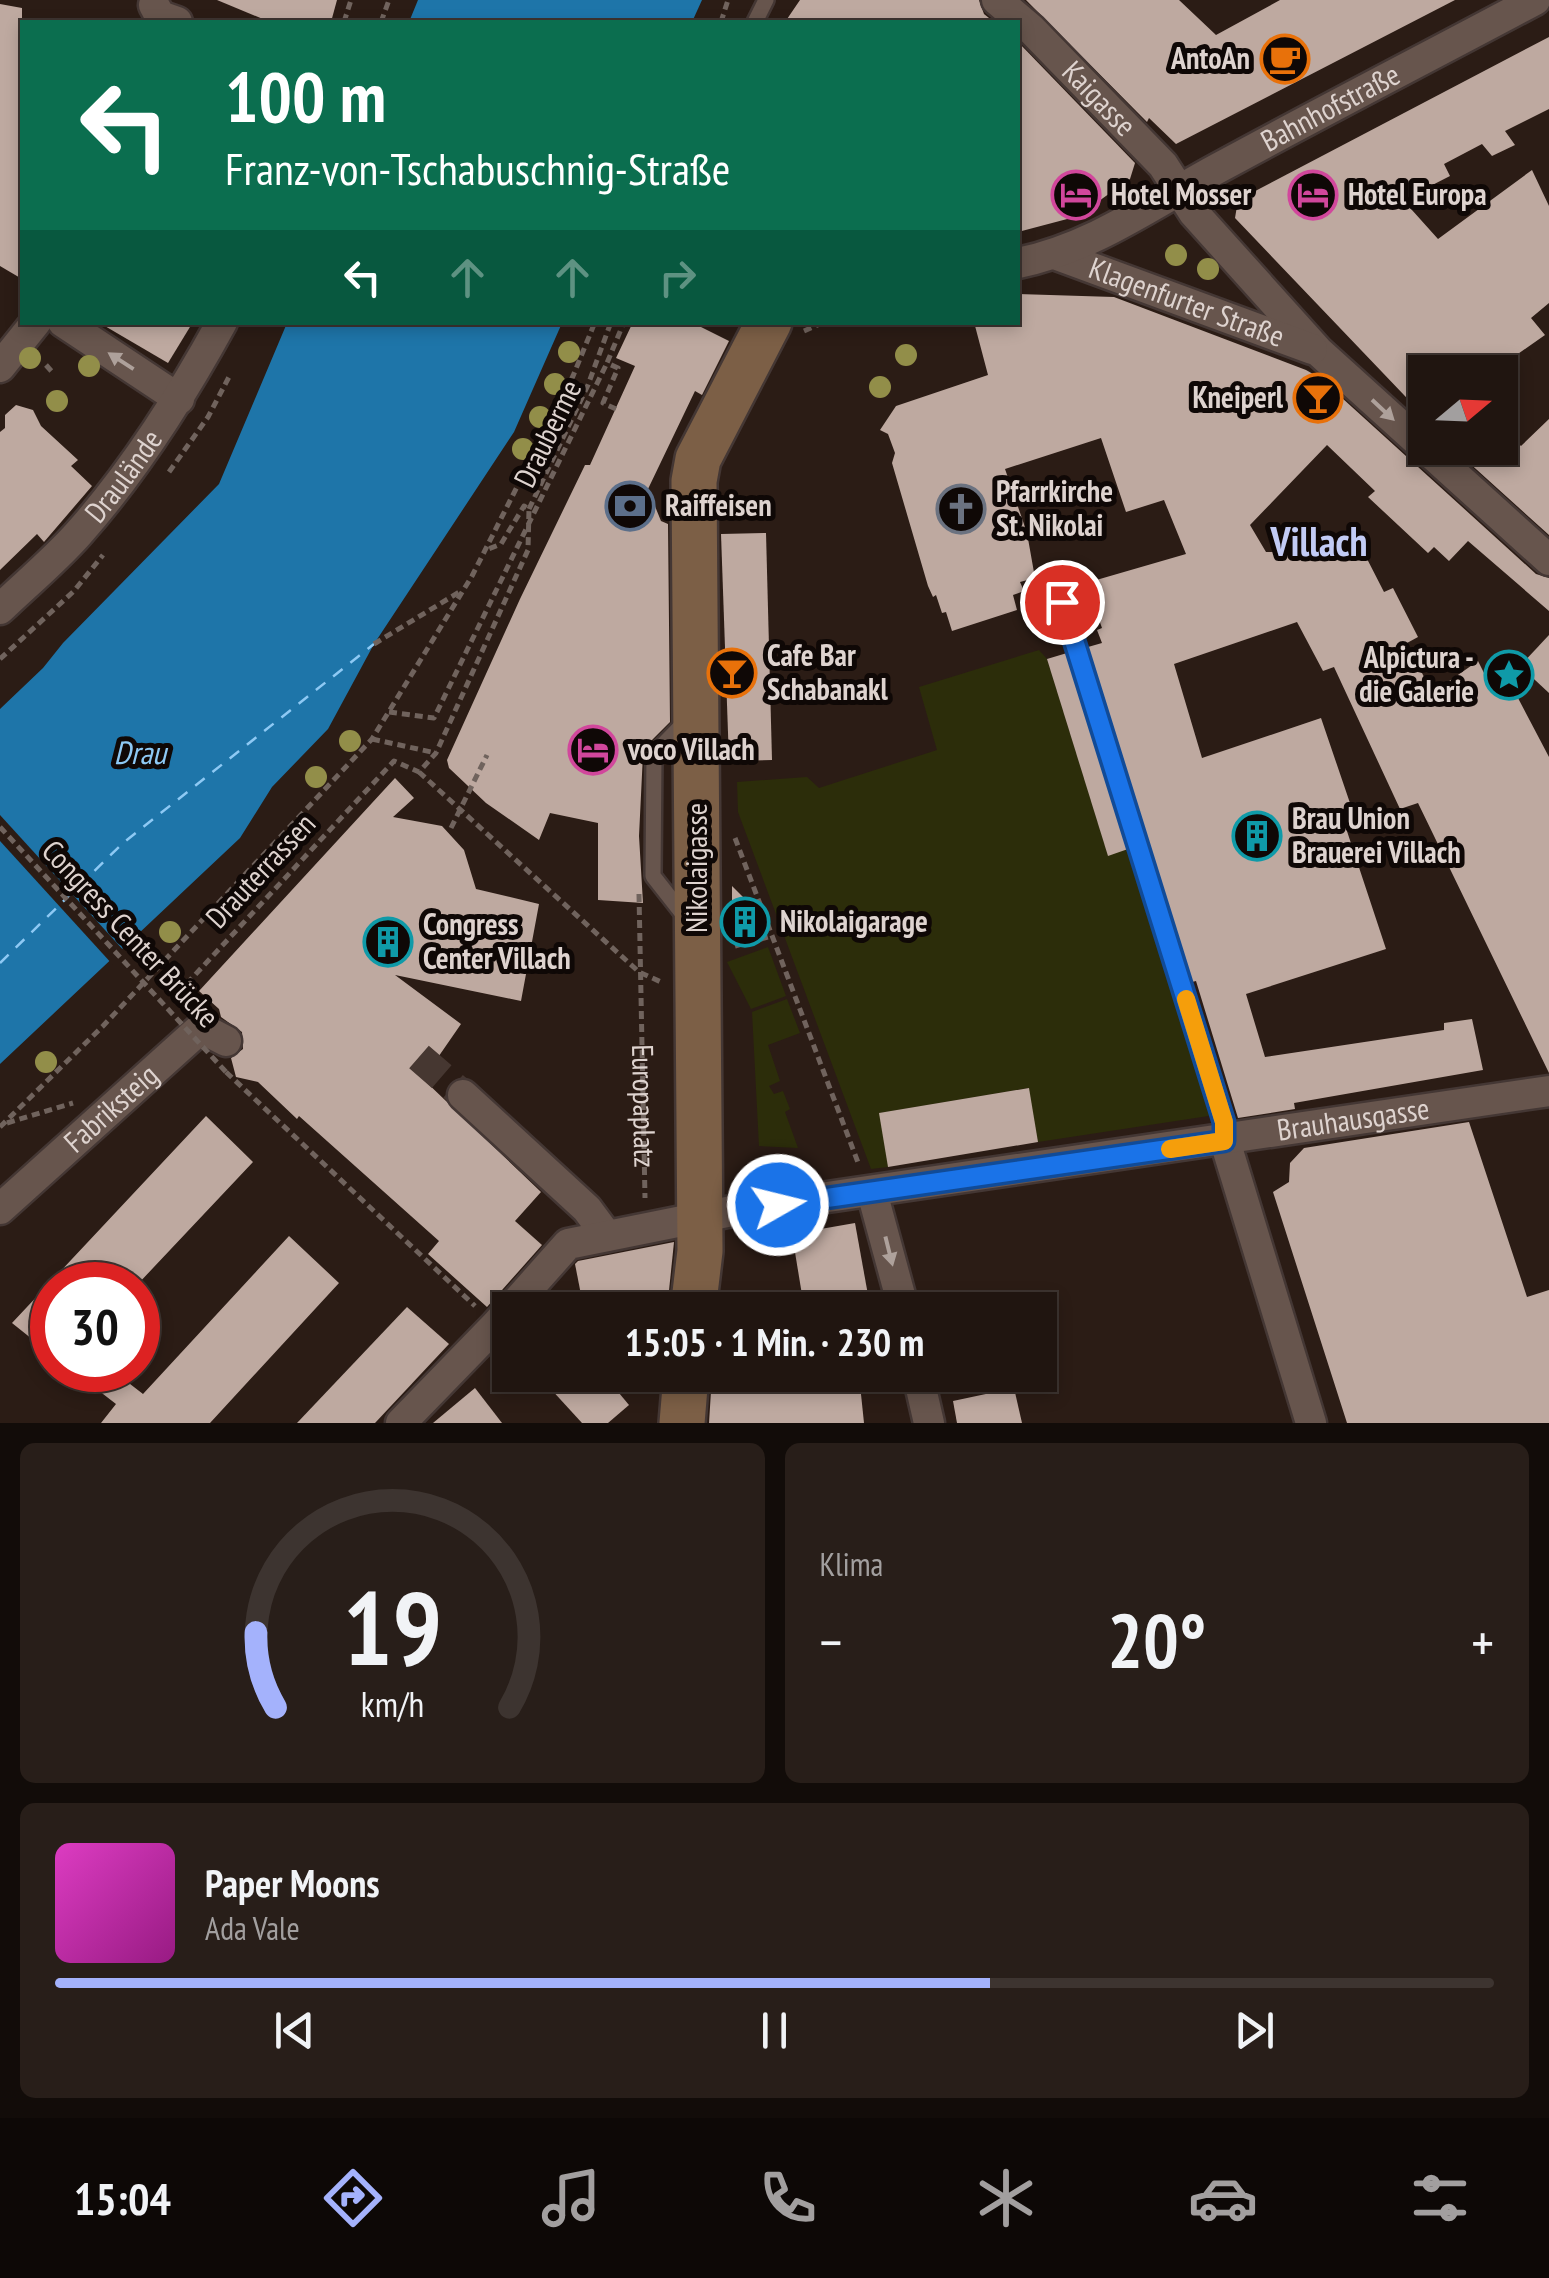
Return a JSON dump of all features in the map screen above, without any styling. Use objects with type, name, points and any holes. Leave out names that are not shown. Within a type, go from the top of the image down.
[{"type":"street","name":"Bahnhofstraße","points":[[1020,263],[1056,255],[1092,240],[1535,0]]},
{"type":"street","name":"Kaigasse","points":[[1008,5],[1145,146],[1180,189]]},
{"type":"street","name":"Klagenfurter Straße","points":[[1180,189],[1194,213],[1318,351],[1549,560]]},
{"type":"street","name":"Klagenfurter Straße","points":[[1056,255],[1318,351]]},
{"type":"street","points":[[0,367],[34,325]]},
{"type":"street","points":[[68,325],[179,399]]},
{"type":"street","name":"Draulände","points":[[0,609],[78,534],[179,399],[220,325]]},
{"type":"street","name":"Nikolaigasse","points":[[695,1292],[700,1252],[698,990],[707,939],[696,712],[694,480],[698,459],[781,325]]},
{"type":"street","name":"Fabriksteig","points":[[0,1209],[214,1035]]},
{"type":"street","name":"Brauhausgasse","points":[[525,1292],[568,1244],[867,1182],[1224,1141],[1549,1091]]},
{"type":"street","points":[[463,1096],[587,1208],[607,1236]]},
{"type":"street","points":[[1224,1141],[1311,1423]]},
{"type":"street","points":[[867,1182],[899,1292]]},
{"type":"street","name":"Brauhausgasse","points":[[401,1423],[492,1329]]},
{"type":"street","points":[[682,1423],[685,1392]]},
{"type":"street","points":[[922,1392],[929,1423]]},
{"type":"lane","points":[[1062,602],[1224,1122],[1224,1141]]},
{"type":"path","points":[[0,1127],[103,1026],[372,739],[484,551],[573,376],[594,325]]},
{"type":"path","points":[[610,325],[588,385],[530,508],[528,550],[436,753],[419,772],[640,972],[676,989],[698,990]]},
{"type":"path","name":"Drauberme","points":[[529,525],[623,325]]},
{"type":"path","points":[[785,325],[807,332],[819,325]]},
{"type":"path","name":"Drauberme","points":[[607,363],[618,368],[603,403],[616,408]]},
{"type":"path","points":[[46,366],[53,372]]},
{"type":"path","points":[[484,551],[500,544],[524,506],[530,508]]},
{"type":"path","points":[[389,712],[434,718],[529,525]]},
{"type":"path","points":[[374,644],[463,590]]},
{"type":"path","points":[[372,739],[436,753]]},
{"type":"path","points":[[451,828],[487,755]]},
{"type":"path","name":"Drauterrassen","points":[[214,1035],[211,1019],[180,991],[394,761],[419,772]]},
{"type":"path","points":[[730,826],[867,1182]]},
{"type":"path","name":"Congress Center Brücke","points":[[0,827],[226,1072],[492,1321]]},
{"type":"path","points":[[707,939],[737,946],[772,936]]},
{"type":"path","name":"Europaplatz","points":[[632,1202],[645,1200],[640,972]]},
{"type":"shaded area","points":[[1039,650],[1047,659],[1108,855],[1131,848],[1215,1115],[1038,1142],[1028,1088],[880,1113],[888,1167],[871,1169],[738,812],[737,782],[807,777],[819,788],[937,750],[919,687]]},
{"type":"shaded area","points":[[768,947],[786,996],[751,1009],[727,962]]},
{"type":"shaded area","points":[[787,999],[800,1033],[768,1045],[780,1081],[769,1086],[774,1094],[783,1091],[790,1109],[785,1112],[798,1148],[759,1146],[752,1012]]},
{"type":"water","points":[[418,0],[702,0],[693,20],[410,20]]},
{"type":"water","name":"Drau","points":[[286,325],[561,325],[514,432],[374,644],[328,729],[272,787],[240,838],[0,1064],[0,709],[219,484]]},
{"type":"pier","points":[[0,815],[126,953],[113,965],[0,841]]},
{"type":"building","points":[[217,0],[337,0],[332,20],[265,20]]},
{"type":"building","points":[[800,0],[979,0],[984,14],[992,20],[786,20]]},
{"type":"building","points":[[1026,0],[1179,0],[1216,35],[1280,0],[1455,0],[1176,144],[1149,118],[1147,122]]},
{"type":"building","points":[[0,4],[22,8],[20,278],[0,266]]},
{"type":"building","points":[[1549,37],[1549,109],[1505,131],[1515,145],[1492,156],[1482,144],[1444,164],[1450,176],[1403,200],[1438,239],[1532,170],[1549,206],[1549,303],[1531,318],[1545,335],[1516,355],[1408,355],[1408,399],[1235,218],[1238,200]]},
{"type":"building","points":[[1020,44],[1135,163],[1130,179],[1071,218],[1020,231]]},
{"type":"building","points":[[1020,294],[1114,297],[1320,378],[1408,458],[1408,465],[1416,465],[1536,574],[1549,578],[1549,611],[1468,541],[1449,561],[1434,547],[1428,553],[1368,497],[1375,491],[1327,445],[1250,525],[1266,552],[1363,551],[1384,592],[1393,588],[1418,637],[1407,643],[1432,693],[1478,661],[1494,693],[1508,679],[1549,757],[1549,1073],[1418,803],[1400,809],[1334,667],[1323,671],[1297,622],[1174,664],[1202,758],[1321,718],[1351,806],[1340,810],[1386,949],[1246,994],[1265,1057],[1444,1030],[1444,1023],[1472,1019],[1483,1070],[1294,1103],[1295,1109],[1238,1118],[1088,647],[1102,643],[1097,630],[1102,628],[1086,583],[1186,554],[1164,500],[1126,512],[1101,438],[1005,469],[1027,533],[1035,578],[1020,582],[1024,591],[1013,595],[1017,610],[952,631],[946,612],[942,613],[928,586],[892,463],[895,453],[888,434],[880,430],[896,406],[988,375],[975,325],[1020,325]]},
{"type":"building","points":[[103,325],[191,325],[168,363]]},
{"type":"building","points":[[632,325],[697,325],[729,341],[702,395],[695,391],[648,489],[661,521],[668,524],[670,722],[643,754],[639,836],[643,903],[598,900],[598,823],[550,813],[539,840],[486,803],[449,768],[447,760],[520,599],[585,465],[590,465],[635,366],[616,358]]},
{"type":"building","points":[[16,405],[33,410],[41,426],[78,460],[71,466],[92,486],[44,542],[37,534],[0,570],[0,432],[5,428],[5,415]]},
{"type":"building","points":[[1549,419],[1549,535],[1472,465],[1518,465],[1518,443],[1521,446]]},
{"type":"building","points":[[766,533],[772,760],[729,761],[721,534]]},
{"type":"building","points":[[1549,635],[1549,693],[1520,666]]},
{"type":"building","points":[[1067,653],[1128,849],[1108,856],[1047,659]]},
{"type":"building","name":"Congress Center Villach","points":[[395,778],[414,798],[393,817],[442,826],[464,850],[476,889],[539,904],[521,1001],[395,975],[461,1024],[423,1079],[541,1192],[515,1221],[542,1245],[500,1292],[492,1292],[487,1307],[428,1254],[439,1241],[258,1082],[236,1077],[231,1058],[243,1049],[242,1032],[221,1017],[219,1009],[199,991]]},
{"type":"building","name":"Nikolaigarage","points":[[732,886],[757,911],[758,935],[732,934]]},
{"type":"building","points":[[1029,1088],[1038,1142],[888,1167],[879,1113]]},
{"type":"building","points":[[206,1116],[253,1162],[159,1262],[69,1262]]},
{"type":"building","points":[[1469,1122],[1527,1297],[1549,1290],[1549,1423],[1347,1423],[1273,1192],[1289,1182],[1290,1163],[1304,1148]]},
{"type":"building","points":[[855,1223],[867,1292],[802,1292],[792,1234]]},
{"type":"building","points":[[289,1236],[339,1283],[210,1423],[101,1423],[116,1404],[100,1392],[160,1392],[160,1376]]},
{"type":"building","points":[[674,1242],[669,1292],[580,1292],[575,1264]]},
{"type":"building","points":[[30,1304],[30,1337],[12,1323]]},
{"type":"building","points":[[407,1307],[449,1344],[375,1423],[297,1423]]},
{"type":"building","points":[[475,1388],[502,1423],[433,1423]]},
{"type":"building","points":[[554,1392],[618,1392],[629,1405],[608,1423],[582,1423]]},
{"type":"building","points":[[711,1392],[861,1392],[864,1423],[709,1423]]},
{"type":"building","points":[[1015,1392],[1022,1423],[957,1423],[953,1401]]},
{"type":"ferry route","points":[[0,963],[123,843],[374,644]]},
{"type":"tunnel","points":[[419,1057],[463,1095]]},
{"type":"slow traffic","points":[[1170,1149],[1224,1141],[1224,1122],[1186,999]]},
{"type":"place","name":"AntoAn","points":[[1285,59]]},
{"type":"place","name":"Hotel Mosser","points":[[1076,195]]},
{"type":"place","name":"Hotel Europa","points":[[1313,195]]},
{"type":"place","name":"Kneiperl","points":[[1318,398]]},
{"type":"place","name":"Raiffeisen","points":[[630,506]]},
{"type":"place","name":"Pfarrkirche St. Nikolai","points":[[961,509]]},
{"type":"place","name":"Cafe Bar Schabanakl","points":[[732,673]]},
{"type":"place","name":"Alpictura - die Galerie","points":[[1509,675]]},
{"type":"place","name":"voco Villach","points":[[593,750]]},
{"type":"place","name":"Brau Union Brauerei Villach","points":[[1257,836]]},
{"type":"place","name":"Nikolaigarage","points":[[745,922]]},
{"type":"place","name":"Congress Center Villach","points":[[388,942]]},
{"type":"district","name":"Villach","points":[[1319,542]]},
{"type":"route","points":[[778,1205],[1224,1141],[1224,1122],[1062,602]]}]
